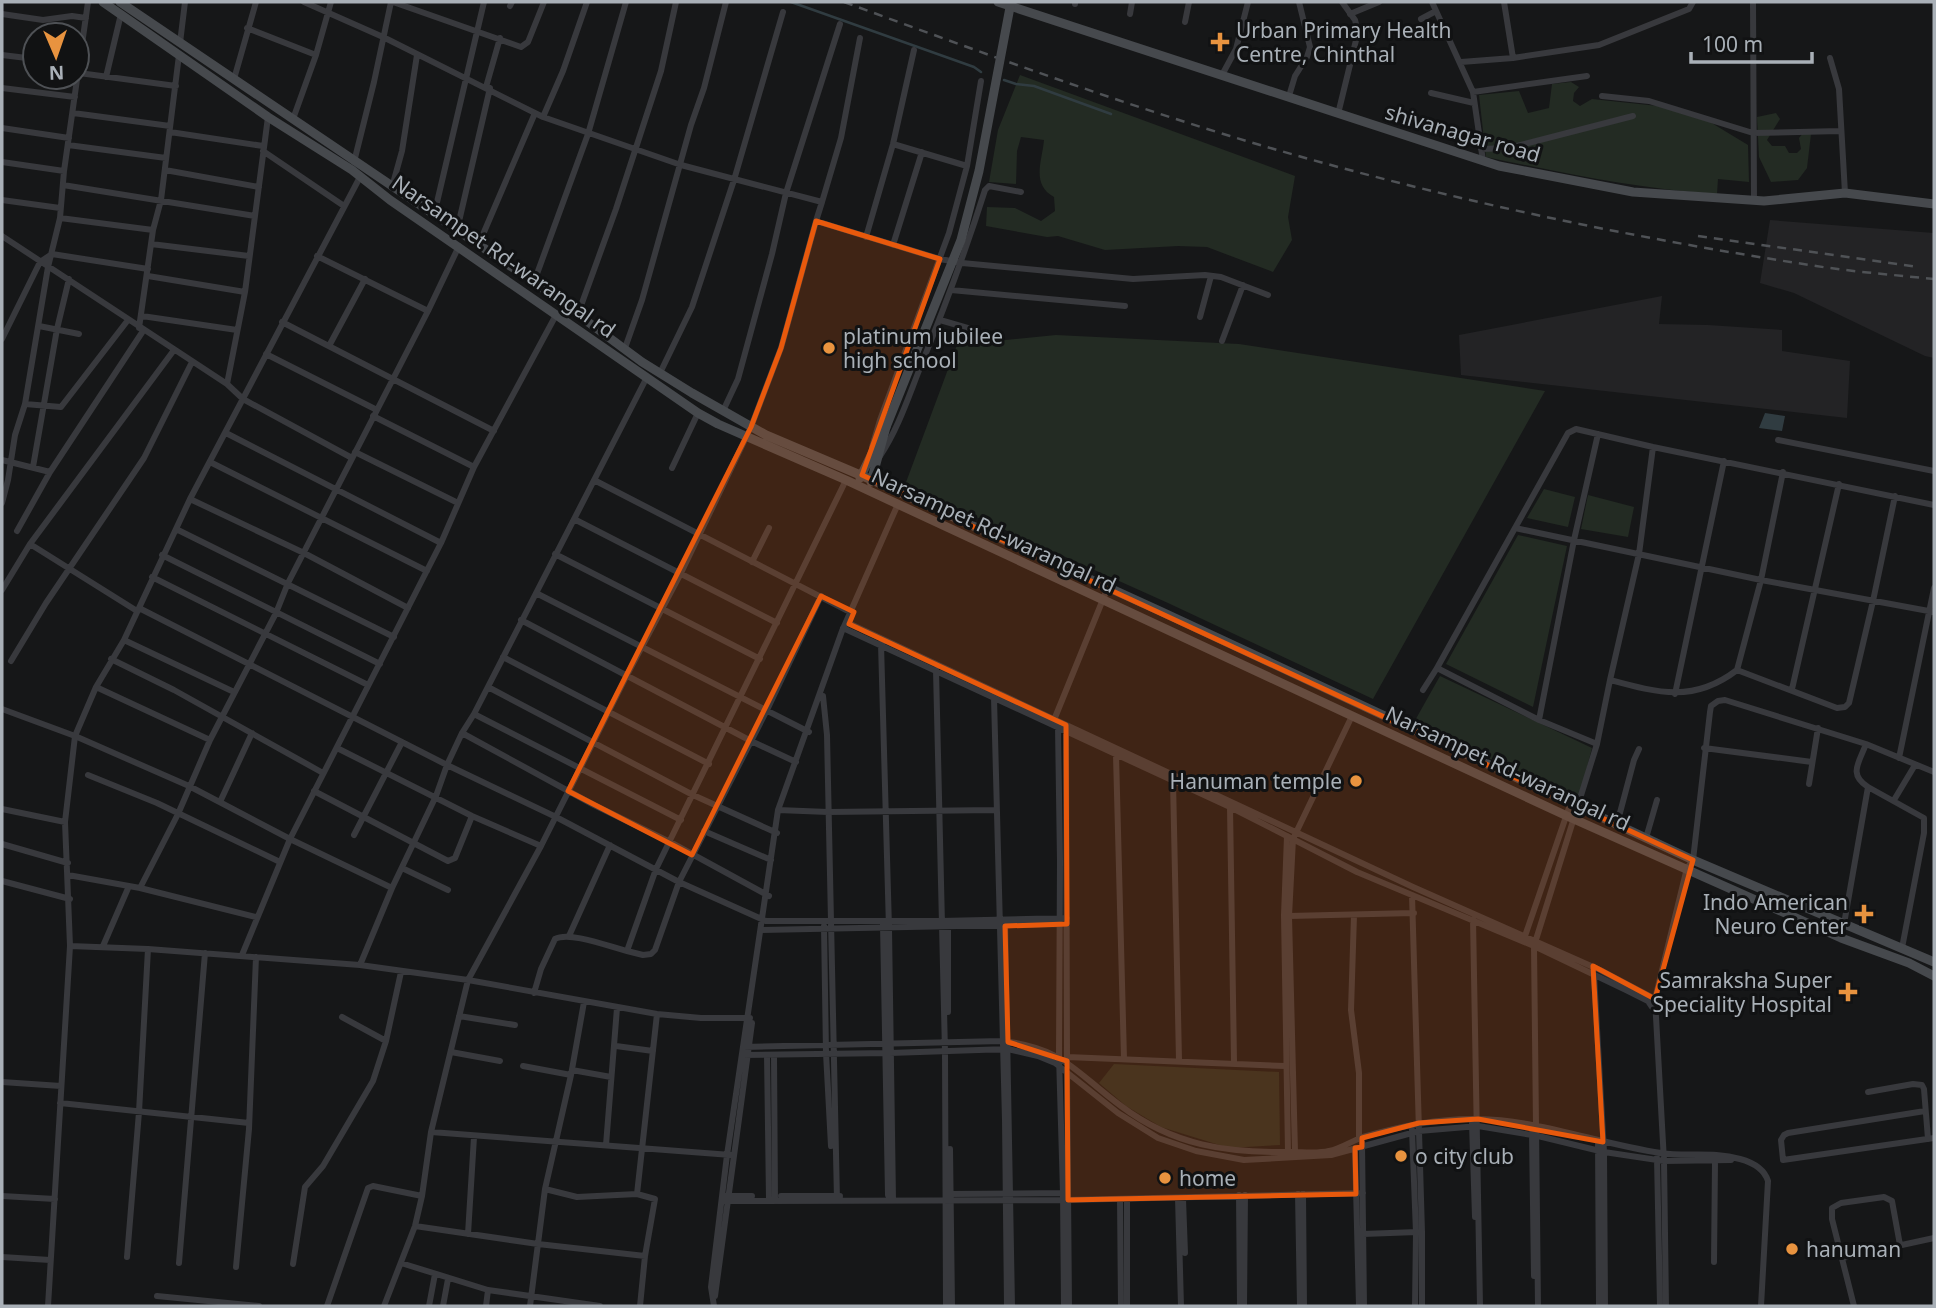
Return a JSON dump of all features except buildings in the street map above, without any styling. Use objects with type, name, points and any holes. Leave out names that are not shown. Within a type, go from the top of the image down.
[{"type":"main road","name":"Narsampet Rd-warangal rd","points":[[103,2],[268,117],[392,188],[534,282],[660,373],[751,427],[1108,587],[1617,824],[1690,864],[1841,938],[1909,963],[1934,976]]},
{"type":"main road","name":"Narsampet Rd-warangal rd","points":[[120,2],[293,119],[390,200],[698,413],[1571,817],[1934,962]]},
{"type":"main road","name":"shivanagar road","points":[[998,2],[1015,4],[1499,166],[1633,192],[1754,200],[1845,193],[1934,204]]},
{"type":"main road","points":[[868,490],[875,457],[886,427],[961,240],[982,160],[1015,4]]},
{"type":"main road","points":[[858,485],[875,457]]},
{"type":"street","points":[[86,21],[88,2]]},
{"type":"street","points":[[180,43],[186,2]]},
{"type":"street","points":[[234,79],[256,2]]},
{"type":"street","points":[[304,2],[383,37],[543,117],[681,165],[822,201]]},
{"type":"street","points":[[293,119],[316,55],[331,2]]},
{"type":"street","points":[[48,1306],[69,946],[70,898],[65,821],[75,736],[96,687],[124,640],[190,499],[344,206],[356,169],[392,2],[521,47],[526,46],[544,2]]},
{"type":"street","points":[[434,215],[484,2]]},
{"type":"street","points":[[543,117],[563,71],[587,2]]},
{"type":"street","points":[[534,282],[588,134],[626,2]]},
{"type":"street","points":[[578,314],[661,71],[676,2]]},
{"type":"street","points":[[625,348],[642,300],[704,88],[726,2]]},
{"type":"street","points":[[1130,14],[1132,2]]},
{"type":"street","points":[[1185,22],[1189,2]]},
{"type":"street","points":[[1222,75],[1237,49],[1248,2]]},
{"type":"street","points":[[1289,96],[1295,76],[1310,47],[1299,2]]},
{"type":"street","points":[[1338,114],[1357,32],[1357,26],[1342,2]]},
{"type":"street","points":[[1350,14],[1378,2]]},
{"type":"street","points":[[1432,2],[1473,92],[1483,161]]},
{"type":"street","points":[[1504,2],[1513,58]]},
{"type":"street","points":[[1461,62],[1513,58],[1599,45],[1689,9],[1693,2]]},
{"type":"street","points":[[1754,2],[1754,200]]},
{"type":"street","points":[[1421,19],[1436,11]]},
{"type":"street","points":[[660,373],[692,307],[734,180],[783,12]]},
{"type":"street","points":[[2,14],[43,20],[72,16],[86,18]]},
{"type":"street","points":[[106,77],[121,14]]},
{"type":"street","points":[[723,411],[738,379],[786,193],[840,24]]},
{"type":"street","points":[[247,28],[316,55]]},
{"type":"street","points":[[457,230],[500,38]]},
{"type":"street","points":[[384,1306],[415,1226],[431,1132],[468,980],[541,846],[681,573],[751,427],[781,348],[841,138],[860,38]]},
{"type":"street","points":[[866,237],[893,144],[914,50]]},
{"type":"street","points":[[2,55],[21,57]]},
{"type":"street","points":[[17,531],[50,472],[141,329],[179,55]]},
{"type":"street","points":[[392,188],[401,152],[417,55]]},
{"type":"street","points":[[1829,58],[1839,89],[1845,193]]},
{"type":"street","points":[[91,72],[106,77],[176,86]]},
{"type":"street","points":[[1473,92],[1587,76]]},
{"type":"street","points":[[875,457],[880,420],[940,259],[967,166],[981,81]]},
{"type":"street","points":[[2,88],[75,97]]},
{"type":"street","points":[[2,503],[8,480],[6,461],[25,404],[48,267],[60,218],[76,91]]},
{"type":"street","points":[[1431,93],[1474,103]]},
{"type":"street","points":[[1602,96],[1649,101],[1753,133],[1840,131]]},
{"type":"street","points":[[72,113],[170,129],[263,149],[344,206]]},
{"type":"street","points":[[478,246],[535,113]]},
{"type":"street","points":[[1481,149],[1509,148],[1633,116]]},
{"type":"street","points":[[227,384],[245,292],[268,117]]},
{"type":"street","points":[[2,128],[166,158]]},
{"type":"street","points":[[893,144],[967,166]]},
{"type":"street","points":[[893,245],[922,152]]},
{"type":"street","points":[[2,162],[64,171]]},
{"type":"street","points":[[165,170],[259,187]]},
{"type":"street","points":[[63,185],[255,216]]},
{"type":"street","points":[[875,457],[895,430],[962,264],[987,187],[1021,192]]},
{"type":"street","points":[[2,200],[60,208]]},
{"type":"street","points":[[60,218],[153,230]]},
{"type":"street","points":[[816,220],[962,264],[1133,279],[1211,276],[1268,295]]},
{"type":"street","points":[[2,236],[227,384],[243,399],[458,503]]},
{"type":"street","points":[[151,244],[249,256]]},
{"type":"street","points":[[141,888],[248,663],[276,613],[288,583],[428,311],[458,246]]},
{"type":"street","points":[[2,339],[40,262],[52,254],[245,292]]},
{"type":"street","points":[[317,256],[428,311]]},
{"type":"street","points":[[1200,317],[1211,276]]},
{"type":"street","points":[[33,467],[57,329],[69,279]]},
{"type":"street","points":[[329,346],[365,279]]},
{"type":"street","points":[[1222,341],[1243,285]]},
{"type":"street","points":[[951,290],[1125,306]]},
{"type":"street","points":[[242,955],[290,839],[441,543],[474,467],[556,315]]},
{"type":"street","points":[[142,316],[237,330]]},
{"type":"street","points":[[25,404],[56,408],[66,403],[128,320]]},
{"type":"street","points":[[940,320],[971,329]]},
{"type":"street","points":[[282,322],[494,431]]},
{"type":"street","points":[[39,326],[79,334]]},
{"type":"street","points":[[2,590],[30,544],[174,350]]},
{"type":"street","points":[[266,354],[474,467]]},
{"type":"street","points":[[11,661],[46,603],[144,458],[192,362]]},
{"type":"street","points":[[360,965],[462,733],[647,377]]},
{"type":"street","points":[[672,468],[698,413]]},
{"type":"street","points":[[1423,690],[1568,433],[1576,429],[1934,505]]},
{"type":"street","points":[[226,433],[441,543]]},
{"type":"street","points":[[1539,720],[1598,434]]},
{"type":"street","points":[[1778,440],[1934,471]]},
{"type":"street","points":[[1536,1306],[1534,943],[1575,804],[1597,744],[1639,554],[1653,447]]},
{"type":"street","points":[[6,461],[50,472]]},
{"type":"street","points":[[1675,694],[1724,461]]},
{"type":"street","points":[[210,462],[427,571]]},
{"type":"street","points":[[1610,680],[1664,694],[1675,694],[1700,690],[1725,679],[1737,670],[1761,580],[1783,472]]},
{"type":"street","points":[[594,480],[852,612]]},
{"type":"street","points":[[627,951],[656,869],[846,480]]},
{"type":"street","points":[[1792,689],[1839,484]]},
{"type":"street","points":[[1737,670],[1836,708],[1849,703],[1874,601],[1895,496]]},
{"type":"street","points":[[190,499],[304,553],[408,608]]},
{"type":"street","points":[[714,1303],[730,1155],[780,810],[846,626],[899,505]]},
{"type":"street","points":[[574,519],[777,622]]},
{"type":"street","points":[[752,562],[769,528]]},
{"type":"street","points":[[1515,528],[1815,591],[1932,612]]},
{"type":"street","points":[[176,529],[394,637]]},
{"type":"street","points":[[30,544],[138,609],[556,817],[679,882],[764,920],[827,925]]},
{"type":"street","points":[[555,554],[760,659]]},
{"type":"street","points":[[162,555],[380,664]]},
{"type":"street","points":[[152,577],[368,685]]},
{"type":"street","points":[[1066,1306],[1067,1073],[1064,1058],[1059,725],[1108,587]]},
{"type":"street","points":[[1899,758],[1932,612],[1934,588]]},
{"type":"street","points":[[536,593],[808,731]]},
{"type":"street","points":[[534,993],[555,939],[569,936],[643,955],[651,954],[654,950],[679,882],[821,596]]},
{"type":"street","points":[[521,620],[751,741],[797,762]]},
{"type":"street","points":[[846,626],[994,696],[1298,831],[1413,887],[1525,936],[1594,975],[1651,1000]]},
{"type":"street","points":[[808,731],[846,626]]},
{"type":"street","points":[[124,640],[234,692]]},
{"type":"street","points":[[881,642],[891,1197]]},
{"type":"street","points":[[503,657],[709,764]]},
{"type":"street","points":[[111,659],[222,716],[323,773]]},
{"type":"street","points":[[936,668],[947,1048],[949,1306]]},
{"type":"street","points":[[1437,668],[1539,720],[1597,744]]},
{"type":"street","points":[[96,687],[210,740]]},
{"type":"street","points":[[488,687],[693,795],[775,832]]},
{"type":"street","points":[[822,696],[827,735],[829,1049],[835,1198]]},
{"type":"street","points":[[994,696],[1005,1045],[1007,1306]]},
{"type":"street","points":[[1666,1306],[1651,1000],[1690,864],[1711,706],[1725,700],[1866,744],[1934,772]]},
{"type":"street","points":[[2,709],[75,736],[189,786],[392,888]]},
{"type":"street","points":[[474,714],[681,820]]},
{"type":"street","points":[[1292,1152],[1285,1066],[1284,915],[1290,837],[1298,831],[1352,716]]},
{"type":"street","points":[[1059,725],[1116,755],[1230,807],[1357,872],[1600,970],[1651,1000]]},
{"type":"street","points":[[1809,784],[1818,728]]},
{"type":"street","points":[[220,802],[252,733]]},
{"type":"street","points":[[462,733],[767,895]]},
{"type":"street","points":[[354,835],[402,742]]},
{"type":"street","points":[[1866,744],[1856,775],[1858,780],[1924,818],[1924,833],[1902,948]]},
{"type":"street","points":[[337,748],[472,816],[541,846]]},
{"type":"street","points":[[1704,748],[1812,762]]},
{"type":"street","points":[[1617,824],[1639,749]]},
{"type":"street","points":[[1116,755],[1124,1059]]},
{"type":"street","points":[[1894,800],[1915,765]]},
{"type":"street","points":[[88,775],[280,862]]},
{"type":"street","points":[[1173,781],[1179,1060]]},
{"type":"street","points":[[1844,924],[1868,787]]},
{"type":"street","points":[[314,791],[413,844],[451,861],[472,816]]},
{"type":"street","points":[[1646,838],[1657,800]]},
{"type":"street","points":[[1230,807],[1234,1062]]},
{"type":"street","points":[[2,809],[65,821]]},
{"type":"street","points":[[780,810],[996,810]]},
{"type":"street","points":[[1525,936],[1571,817]]},
{"type":"street","points":[[704,831],[771,860]]},
{"type":"street","points":[[1290,837],[1292,1152]]},
{"type":"street","points":[[2,844],[68,863]]},
{"type":"street","points":[[569,936],[610,845]]},
{"type":"street","points":[[402,868],[448,890]]},
{"type":"street","points":[[68,875],[141,888],[256,917]]},
{"type":"street","points":[[2,881],[70,898]]},
{"type":"street","points":[[103,946],[129,886]]},
{"type":"street","points":[[1412,895],[1415,1128],[1422,1306]]},
{"type":"street","points":[[1289,916],[1414,913]]},
{"type":"street","points":[[1354,915],[1351,1010],[1359,1073],[1361,1306]]},
{"type":"street","points":[[1473,919],[1479,1306]]},
{"type":"street","points":[[763,930],[827,925],[1063,921]]},
{"type":"street","points":[[69,946],[242,955],[360,965],[468,980],[657,1014],[750,1018]]},
{"type":"street","points":[[127,1257],[139,1112],[148,949]]},
{"type":"street","points":[[179,1262],[205,953]]},
{"type":"street","points":[[236,1267],[249,1122],[256,957]]},
{"type":"street","points":[[292,1264],[305,1187],[331,1153],[373,1081],[386,1041],[401,972]]},
{"type":"street","points":[[1594,975],[1601,1151],[1602,1306]]},
{"type":"street","points":[[531,1302],[545,1189],[584,1002]]},
{"type":"street","points":[[606,1145],[617,1008]]},
{"type":"street","points":[[637,1194],[657,1014]]},
{"type":"street","points":[[459,1016],[515,1025]]},
{"type":"street","points":[[342,1017],[386,1041]]},
{"type":"street","points":[[1005,1045],[1038,1056],[1059,1067],[1118,1113],[1158,1138],[1196,1151],[1244,1160],[1331,1155],[1415,1128]]},
{"type":"street","points":[[745,1051],[1005,1045],[1041,1048],[1064,1058],[1122,1107],[1162,1131],[1198,1144],[1245,1152],[1328,1151],[1360,1138],[1415,1128],[1475,1123],[1534,1125],[1660,1157],[1715,1154],[1740,1159],[1762,1170],[1768,1181],[1761,1306]]},
{"type":"street","points":[[616,1046],[653,1051]]},
{"type":"street","points":[[745,1051],[771,1055],[829,1049]]},
{"type":"street","points":[[451,1052],[500,1061]]},
{"type":"street","points":[[771,1055],[772,1198]]},
{"type":"street","points":[[1064,1058],[1179,1060],[1285,1066]]},
{"type":"street","points":[[1064,1058],[1059,1067],[1066,1196]]},
{"type":"street","points":[[523,1066],[611,1077]]},
{"type":"street","points":[[2,1082],[61,1086]]},
{"type":"street","points":[[1868,1092],[1913,1084],[1922,1085],[1931,1139],[1783,1160],[1781,1140],[1788,1133],[1925,1111]]},
{"type":"street","points":[[60,1103],[249,1122]]},
{"type":"street","points":[[1475,1123],[1601,1151],[1715,1161],[1740,1159]]},
{"type":"street","points":[[431,1132],[730,1155]]},
{"type":"street","points":[[468,1234],[474,1137]]},
{"type":"street","points":[[1660,1157],[1660,1306]]},
{"type":"street","points":[[1714,1262],[1715,1161]]},
{"type":"street","points":[[327,1306],[368,1188],[373,1186],[422,1196]]},
{"type":"street","points":[[545,1189],[577,1197],[637,1194],[654,1197],[656,1201],[645,1256],[640,1306]]},
{"type":"street","points":[[1300,1194],[1302,1306]]},
{"type":"street","points":[[726,1199],[1007,1196],[1123,1199],[1359,1194]]},
{"type":"street","points":[[1359,1194],[1363,1234],[1361,1306]]},
{"type":"street","points":[[1242,1195],[1242,1306]]},
{"type":"street","points":[[2,1196],[55,1199]]},
{"type":"street","points":[[1007,1196],[1012,1306]]},
{"type":"street","points":[[1854,1306],[1832,1219],[1832,1208],[1841,1203],[1884,1197],[1889,1199],[1892,1201],[1900,1245]]},
{"type":"street","points":[[1180,1198],[1184,1306]]},
{"type":"street","points":[[1121,1306],[1123,1199]]},
{"type":"street","points":[[1123,1199],[1127,1306]]},
{"type":"street","points":[[415,1226],[645,1256]]},
{"type":"street","points":[[1363,1234],[1419,1232]]},
{"type":"street","points":[[1415,1306],[1419,1232]]},
{"type":"street","points":[[1842,1258],[1934,1238]]},
{"type":"street","points":[[2,1257],[50,1260]]},
{"type":"street","points":[[401,1263],[531,1302],[600,1306]]},
{"type":"street","points":[[429,1306],[435,1274]]},
{"type":"street","points":[[443,1306],[448,1279]]},
{"type":"street","points":[[486,1306],[488,1290]]},
{"type":"street","points":[[157,1296],[259,1306]]},
{"type":"highlighted area","points":[[816,221],[940,259],[862,475],[1693,860],[1655,999],[1593,966],[1603,1142],[1478,1119],[1419,1123],[1362,1138],[1362,1147],[1355,1148],[1356,1194],[1068,1200],[1067,1061],[1008,1042],[1005,926],[1067,924],[1066,725],[849,624],[854,612],[821,596],[692,855],[568,791],[751,427],[781,348]]},
{"type":"shaded area","points":[[1020,75],[1295,176],[1288,217],[1292,240],[1273,272],[1207,247],[1105,250],[1058,236],[1047,237],[986,226],[987,207],[1015,208],[1041,221],[1055,211],[1054,197],[1042,186],[1040,179],[1044,140],[1021,137],[1017,151],[1016,184],[989,182],[998,130]]},
{"type":"shaded area","points":[[1571,82],[1579,87],[1574,93],[1573,101],[1580,106],[1592,99],[1658,106],[1710,122],[1748,145],[1749,182],[1718,179],[1717,194],[1688,192],[1601,180],[1486,157],[1479,95],[1519,91],[1528,113],[1549,108],[1552,84]]},
{"type":"shaded area","points":[[1776,113],[1780,119],[1767,140],[1772,146],[1785,146],[1789,153],[1797,153],[1801,149],[1799,138],[1804,132],[1811,134],[1807,168],[1798,180],[1771,182],[1759,157],[1757,117]]},
{"type":"shaded area","points":[[1770,220],[1934,233],[1934,358],[1794,293],[1760,283]]},
{"type":"shaded area","points":[[1662,296],[1659,324],[1782,330],[1782,351],[1850,361],[1847,418],[1461,375],[1459,335]]},
{"type":"shaded area","points":[[1056,335],[1239,344],[1545,391],[1373,699],[905,485],[957,345]]},
{"type":"shaded area","points":[[1765,413],[1785,416],[1782,431],[1759,428]]},
{"type":"shaded area","points":[[1544,489],[1575,497],[1568,527],[1527,518]]},
{"type":"shaded area","points":[[1588,495],[1634,507],[1628,537],[1581,529]]},
{"type":"shaded area","points":[[1518,535],[1567,546],[1533,707],[1446,664]]},
{"type":"shaded area","points":[[1440,676],[1592,748],[1579,799],[1413,724]]},
{"type":"shaded area","points":[[1114,1064],[1279,1072],[1280,1145],[1229,1148],[1161,1127],[1126,1106],[1099,1083]]},
{"type":"waterway","points":[[791,2],[974,67],[981,72]]},
{"type":"waterway","points":[[1004,80],[1034,86],[1111,114]]},
{"type":"railway","points":[[844,2],[1132,105],[1374,177],[1521,212],[1668,241],[1831,268],[1934,279]]},
{"type":"railway","points":[[1698,236],[1919,267]]},
{"type":"place","name":"Urban Primary Health Centre, Chinthal","points":[[1220,42]]},
{"type":"place","name":"platinum jubilee high school","points":[[829,348]]},
{"type":"place","name":"Hanuman temple","points":[[1356,781]]},
{"type":"place","name":"Indo American Neuro Center","points":[[1864,914]]},
{"type":"place","name":"Samraksha Super Speciality Hospital","points":[[1848,992]]},
{"type":"place","name":"o city club","points":[[1401,1156]]},
{"type":"place","name":"home","points":[[1165,1178]]},
{"type":"place","name":"hanuman","points":[[1792,1249]]}]
